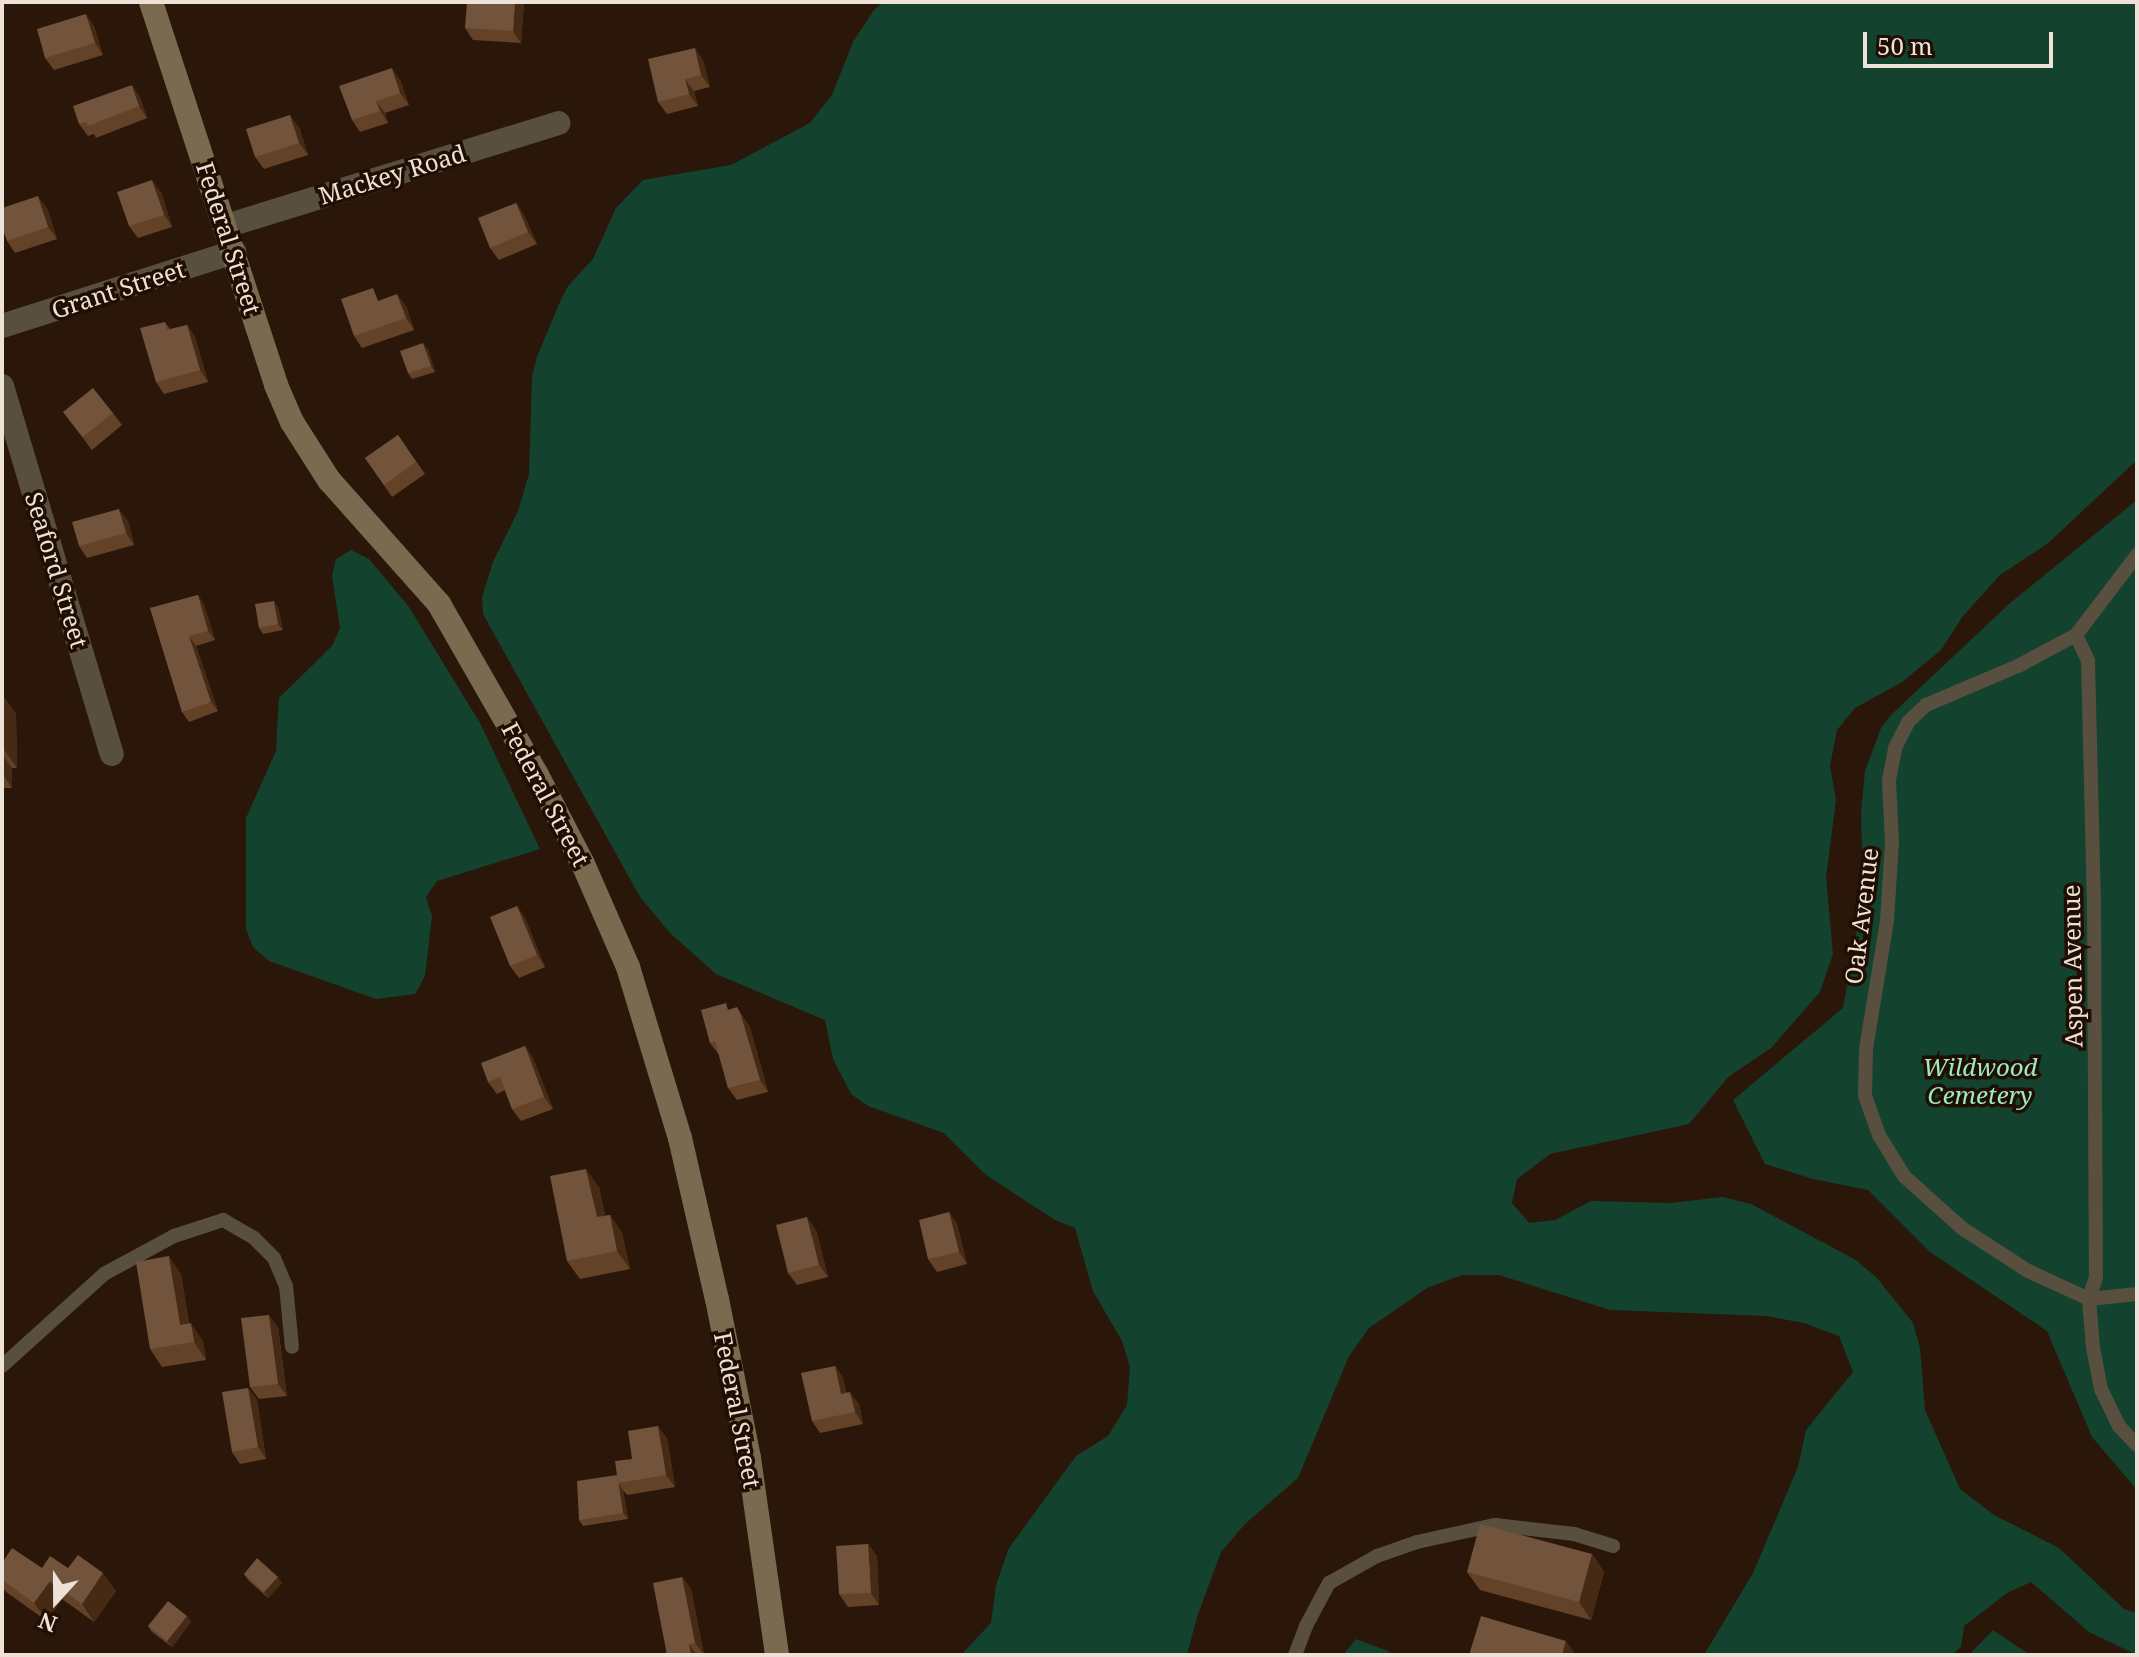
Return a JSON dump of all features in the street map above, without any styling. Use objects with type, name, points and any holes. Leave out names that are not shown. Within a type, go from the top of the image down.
[{"type":"street","name":"Federal Street","points":[[151,2],[276,385],[292,422],[329,480],[439,604],[537,775],[583,864],[628,967],[680,1138],[717,1299],[749,1458],[777,1655]]},
{"type":"street","name":"Mackey Road","points":[[226,226],[558,123]]},
{"type":"street","name":"Grant Street","points":[[2,326],[234,252]]},
{"type":"street","name":"Seaford Street","points":[[2,386],[112,754]]},
{"type":"lane","name":"Oak Avenue","points":[[2089,1299],[2003,1256],[1928,1202],[1904,1176],[1879,1135],[1865,1096],[1866,1049],[1887,921],[1892,842],[1889,780],[1895,748],[1908,722],[1926,705],[2018,666],[2076,635],[2137,555]]},
{"type":"lane","name":"Aspen Avenue","points":[[2076,635],[2084,645],[2088,661],[2094,907],[2096,1277],[2089,1299],[2093,1348],[2101,1389],[2119,1426],[2137,1445]]},
{"type":"lane","points":[[2,1366],[104,1274],[174,1236],[223,1220],[254,1238],[274,1258],[286,1286],[292,1347]]},
{"type":"lane","points":[[2089,1299],[2137,1294]]},
{"type":"lane","points":[[1295,1655],[1306,1626],[1329,1583],[1377,1556],[1417,1542],[1495,1525],[1574,1534],[1613,1546]]},
{"type":"green space","points":[[884,2],[2137,2],[2137,460],[2047,544],[2000,575],[1963,616],[1941,650],[1902,682],[1855,708],[1837,730],[1830,766],[1836,800],[1826,877],[1833,954],[1820,992],[1771,1048],[1728,1077],[1689,1124],[1550,1154],[1517,1179],[1512,1203],[1529,1223],[1555,1220],[1591,1201],[1671,1203],[1723,1197],[1751,1204],[1856,1260],[1877,1278],[1913,1323],[1920,1348],[1925,1410],[1960,1489],[1994,1515],[2059,1548],[2124,1609],[2137,1613],[2137,1655],[2089,1632],[2031,1582],[2007,1593],[1964,1626],[1961,1647],[1952,1655],[1704,1655],[1753,1573],[1798,1467],[1806,1430],[1853,1372],[1839,1336],[1804,1323],[1766,1316],[1610,1310],[1499,1275],[1462,1275],[1427,1288],[1369,1328],[1349,1356],[1298,1478],[1245,1524],[1221,1552],[1197,1617],[1187,1655],[961,1655],[991,1623],[996,1585],[1009,1548],[1076,1456],[1108,1436],[1127,1405],[1130,1367],[1122,1341],[1093,1291],[1075,1228],[1055,1220],[986,1175],[944,1133],[868,1106],[851,1094],[833,1059],[825,1020],[716,974],[670,933],[640,897],[483,614],[482,597],[493,562],[518,511],[529,474],[532,376],[537,357],[568,286],[593,259],[616,208],[643,180],[731,165],[810,123],[832,95],[853,42],[874,10]]},
{"type":"green space","name":"Wildwood Cemetery","points":[[2137,500],[2137,1490],[2092,1437],[2047,1331],[1930,1252],[1868,1190],[1813,1179],[1765,1164],[1733,1100],[1843,1008],[1863,897],[1861,811],[1865,771],[1881,728],[2009,604]]},
{"type":"green space","points":[[351,550],[369,559],[409,607],[480,723],[540,849],[437,881],[426,897],[432,916],[425,976],[415,994],[376,999],[269,961],[253,947],[246,929],[246,818],[276,751],[279,698],[332,646],[340,628],[332,576],[336,559]]},
{"type":"green space","points":[[1993,1630],[2030,1655],[1969,1655]]},
{"type":"green space","points":[[1356,1639],[1388,1651],[1392,1655],[1343,1655]]},
{"type":"building","points":[[467,2],[515,2],[513,31],[465,28]]},
{"type":"building","points":[[86,14],[95,43],[45,58],[37,29]]},
{"type":"building","points":[[695,48],[701,75],[685,79],[689,94],[658,102],[648,59]]},
{"type":"building","points":[[392,68],[400,93],[376,101],[380,111],[352,120],[339,86]]},
{"type":"building","points":[[132,85],[139,106],[88,126],[86,122],[79,124],[73,106]]},
{"type":"building","points":[[290,115],[299,143],[255,157],[246,129]]},
{"type":"building","points":[[152,180],[164,215],[129,226],[117,192]]},
{"type":"building","points":[[38,196],[48,227],[7,241],[2,227],[2,208]]},
{"type":"building","points":[[516,203],[528,232],[490,248],[478,218]]},
{"type":"building","points":[[373,288],[378,301],[397,294],[406,318],[354,336],[341,299]]},
{"type":"building","points":[[165,322],[167,330],[187,325],[200,370],[156,382],[140,328]]},
{"type":"building","points":[[423,343],[431,366],[408,373],[400,351]]},
{"type":"building","points":[[93,388],[113,413],[83,437],[63,412]]},
{"type":"building","points":[[398,435],[416,462],[384,485],[365,458]]},
{"type":"building","points":[[119,509],[126,533],[79,546],[72,522]]},
{"type":"building","points":[[198,595],[208,631],[189,636],[211,702],[182,712],[150,608]]},
{"type":"building","points":[[274,601],[278,624],[259,628],[255,604]]},
{"type":"building","points":[[3,696],[4,750],[2,750]]},
{"type":"building","points":[[517,906],[537,955],[510,966],[490,917]]},
{"type":"building","points":[[726,1003],[728,1010],[737,1007],[741,1015],[760,1080],[728,1088],[715,1041],[710,1043],[701,1010]]},
{"type":"building","points":[[525,1046],[544,1097],[512,1109],[500,1077],[488,1082],[481,1063]]},
{"type":"building","points":[[586,1169],[597,1217],[610,1215],[617,1251],[567,1261],[550,1176]]},
{"type":"building","points":[[949,1212],[959,1252],[928,1259],[919,1220]]},
{"type":"building","points":[[807,1217],[819,1265],[788,1273],[776,1225]]},
{"type":"building","points":[[169,1256],[180,1325],[191,1323],[194,1342],[150,1349],[136,1262]]},
{"type":"building","points":[[269,1315],[278,1384],[250,1387],[241,1318]]},
{"type":"building","points":[[835,1366],[841,1394],[850,1392],[855,1412],[812,1421],[801,1373]]},
{"type":"building","points":[[248,1388],[258,1447],[232,1452],[222,1392]]},
{"type":"building","points":[[658,1426],[666,1475],[618,1483],[615,1461],[632,1459],[628,1431]]},
{"type":"building","points":[[617,1475],[623,1513],[579,1520],[577,1481]]},
{"type":"building","points":[[1480,1524],[1592,1554],[1579,1602],[1467,1572]]},
{"type":"building","points":[[868,1544],[871,1593],[839,1594],[836,1546]]},
{"type":"building","points":[[12,1548],[42,1568],[50,1556],[68,1568],[78,1555],[103,1573],[82,1604],[50,1581],[34,1603],[2,1580],[2,1563]]},
{"type":"building","points":[[257,1558],[278,1577],[264,1592],[244,1574]]},
{"type":"building","points":[[682,1577],[695,1643],[689,1644],[691,1655],[667,1655],[653,1583]]},
{"type":"building","points":[[168,1601],[187,1616],[167,1641],[148,1626]]},
{"type":"building","points":[[1481,1616],[1566,1641],[1562,1655],[1469,1655]]}]
